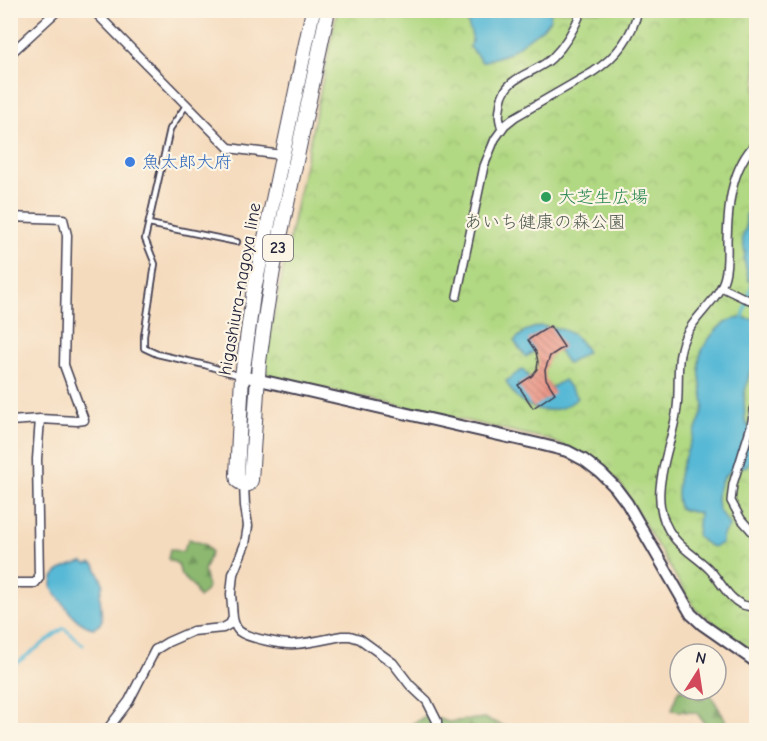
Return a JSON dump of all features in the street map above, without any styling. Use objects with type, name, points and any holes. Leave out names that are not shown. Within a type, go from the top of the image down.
[{"type":"main road","name":"higashiura-nagoya line","points":[[313,10],[255,284],[242,376],[237,475],[238,481],[244,485],[249,484],[251,480],[257,380],[273,270],[328,10]]},
{"type":"street","points":[[10,54],[58,10]]},
{"type":"street","points":[[93,10],[229,148],[282,155]]},
{"type":"street","points":[[502,129],[498,117],[502,95],[512,81],[551,59],[569,37],[582,10]]},
{"type":"street","points":[[457,296],[484,165],[495,139],[515,117],[605,64],[625,42],[638,10]]},
{"type":"street","points":[[756,143],[735,176],[731,190],[727,240],[728,261],[725,277],[713,301],[689,330],[680,350],[677,411],[663,465],[660,499],[663,518],[673,537],[709,569],[725,590],[741,604],[756,608]]},
{"type":"street","points":[[10,217],[63,219],[67,235],[64,365],[84,420],[10,421]]},
{"type":"street","points":[[721,287],[756,302]]},
{"type":"street","points":[[242,376],[543,445],[567,451],[584,460],[602,472],[627,502],[691,614],[703,626],[756,662]]},
{"type":"street","points":[[756,400],[751,426],[733,484],[731,501],[741,519],[756,536]]},
{"type":"street","points":[[10,583],[35,583],[39,578],[40,419]]},
{"type":"street","points":[[244,485],[248,526],[245,544],[233,574],[231,594],[233,618],[237,629],[246,635],[292,644],[342,636],[360,639],[393,663],[427,701],[437,721],[437,730]]},
{"type":"street","points":[[107,730],[129,701],[155,650],[193,631],[223,628],[230,624],[233,618]]},
{"type":"lane","points":[[187,104],[170,129],[146,239],[155,264],[144,348],[157,354],[242,376]]},
{"type":"lane","points":[[149,224],[237,242]]},
{"type":"green space","name":"あいち健康の森公園","points":[[337,11],[756,11],[756,653],[695,609],[622,486],[603,465],[547,439],[266,374],[264,361]]},
{"type":"green space","points":[[189,539],[206,545],[211,552],[204,571],[208,588],[199,598],[193,586],[181,575],[178,564],[168,559],[170,549],[182,552]]},
{"type":"green space","points":[[674,702],[715,702],[730,730],[709,730],[697,713],[672,710]]},
{"type":"green space","points":[[427,715],[448,722],[484,718],[514,730],[405,730]]},
{"type":"water","points":[[474,11],[551,11],[550,19],[543,28],[509,53],[482,62],[470,47],[472,36],[468,22]]},
{"type":"water","points":[[756,166],[756,284],[749,281],[742,238],[746,228],[746,216],[750,208],[748,186],[750,174]]},
{"type":"water","points":[[743,318],[756,320],[756,364],[750,371],[744,396],[745,419],[747,425],[756,434],[756,450],[747,466],[734,469],[721,482],[717,493],[718,505],[730,526],[723,535],[722,543],[714,547],[697,536],[699,513],[679,508],[678,483],[684,458],[704,408],[699,368],[702,350],[722,325]]},
{"type":"water","points":[[539,326],[568,332],[578,339],[587,352],[568,364],[551,340],[526,357],[514,341],[525,331]]},
{"type":"water","points":[[523,369],[541,394],[564,380],[578,398],[561,408],[535,409],[521,401],[506,381]]},
{"type":"water","points":[[83,562],[95,565],[103,583],[100,596],[102,620],[94,628],[81,623],[74,617],[55,594],[52,586],[52,580],[58,572],[68,566]]},
{"type":"building","points":[[550,326],[564,347],[550,356],[545,370],[546,379],[555,393],[533,408],[518,385],[532,376],[537,369],[536,352],[528,340]]},
{"type":"waterway","points":[[743,318],[752,283]]},
{"type":"waterway","points":[[10,668],[64,628],[83,645]]},
{"type":"place","name":"魚太郎大府","points":[[130,162]]},
{"type":"place","name":"大芝生広場","points":[[546,197]]}]
